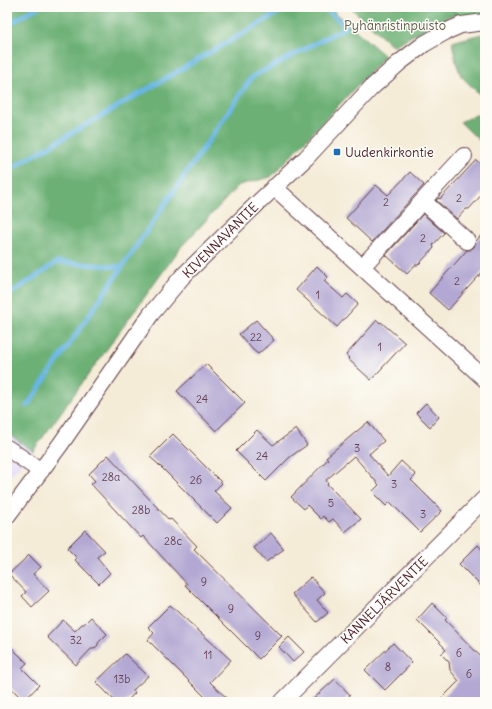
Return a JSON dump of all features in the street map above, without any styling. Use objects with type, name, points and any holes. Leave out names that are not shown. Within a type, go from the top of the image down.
[{"type":"street","name":"KIVENNAVANTIE","points":[[7,516],[60,445],[147,320],[182,277],[310,154],[371,88],[400,62],[424,44],[445,32],[461,25],[485,22]]},
{"type":"street","points":[[362,267],[464,156]]},
{"type":"street","points":[[274,187],[485,379]]},
{"type":"street","points":[[423,201],[467,241]]},
{"type":"street","points":[[7,448],[41,470]]},
{"type":"street","name":"KANNELJÄRVENTIE","points":[[282,702],[485,498]]},
{"type":"shaded area","points":[[7,433],[33,451],[7,480]]},
{"type":"green space","points":[[7,7],[329,7],[385,56],[271,177],[239,185],[181,247],[33,451],[7,433]]},
{"type":"green space","name":"Pyhänristinpuisto","points":[[350,7],[452,7],[457,15],[449,16],[393,46]]},
{"type":"green space","points":[[452,7],[485,7],[485,14],[457,15]]},
{"type":"green space","points":[[485,33],[485,100],[461,76],[456,62],[452,42]]},
{"type":"green space","points":[[485,111],[485,146],[460,122]]},
{"type":"building","points":[[476,160],[485,168],[485,191],[469,209],[466,209],[457,219],[436,200],[439,198],[440,199]]},
{"type":"building","points":[[410,172],[424,185],[372,242],[346,218],[376,185],[388,195]]},
{"type":"building","points":[[423,214],[444,233],[433,245],[434,248],[407,274],[386,255]]},
{"type":"building","points":[[485,231],[485,269],[448,310],[429,293],[467,250],[474,247],[476,241]]},
{"type":"building","points":[[317,266],[328,277],[324,281],[343,298],[347,294],[358,304],[337,327],[296,290]]},
{"type":"building","points":[[256,320],[274,340],[258,354],[239,334]]},
{"type":"building","points":[[377,320],[405,343],[371,380],[348,359],[349,358],[346,355]]},
{"type":"building","points":[[206,364],[245,403],[216,431],[177,391]]},
{"type":"building","points":[[426,403],[439,417],[430,427],[416,413]]},
{"type":"building","points":[[368,422],[384,441],[369,454],[388,476],[401,461],[416,475],[411,480],[442,511],[420,532],[390,502],[386,506],[372,492],[379,485],[354,456],[326,480],[328,483],[327,484],[361,519],[345,532],[333,519],[329,522],[323,516],[321,519],[307,505],[304,509],[291,497],[328,459],[326,457]]},
{"type":"building","points":[[296,429],[307,445],[290,457],[266,481],[236,451],[257,430],[273,445]]},
{"type":"building","points":[[173,434],[222,483],[214,491],[232,508],[217,523],[150,457]]},
{"type":"building","points":[[108,455],[169,520],[171,519],[197,546],[194,549],[282,636],[259,659],[185,585],[187,584],[143,536],[141,538],[91,484],[95,481],[89,474]]},
{"type":"building","points":[[85,530],[105,551],[97,557],[110,573],[99,584],[75,560],[77,558],[67,548]]},
{"type":"building","points":[[271,533],[284,549],[266,562],[254,548]]},
{"type":"building","points":[[478,545],[485,553],[485,590],[459,564]]},
{"type":"building","points":[[29,555],[41,567],[33,574],[49,591],[32,607],[22,596],[26,592],[9,574]]},
{"type":"building","points":[[311,577],[325,593],[317,600],[328,613],[317,622],[292,594]]},
{"type":"building","points":[[432,603],[447,618],[445,620],[485,661],[485,702],[438,702],[459,681],[450,670],[449,662],[441,654],[446,650],[444,647],[417,620]]},
{"type":"building","points":[[170,605],[231,660],[210,682],[231,702],[210,702],[148,640],[154,633],[148,627]]},
{"type":"building","points":[[91,617],[107,634],[94,649],[91,649],[76,665],[47,637],[63,620],[75,631]]},
{"type":"building","points":[[289,637],[304,652],[293,662],[279,647]]},
{"type":"building","points":[[7,643],[27,663],[22,668],[39,685],[24,701],[7,684]]},
{"type":"building","points":[[393,643],[412,663],[385,690],[365,670]]},
{"type":"building","points":[[125,654],[148,676],[133,690],[135,693],[126,702],[116,702],[96,682]]},
{"type":"building","points":[[335,679],[350,695],[343,702],[310,702]]},
{"type":"waterway","points":[[7,25],[38,7]]},
{"type":"waterway","points":[[7,171],[288,7]]},
{"type":"waterway","points":[[27,406],[252,77],[346,27],[324,7]]},
{"type":"waterway","points":[[7,296],[57,262],[122,267]]},
{"type":"place","name":"Uudenkirkontie","points":[[337,152]]}]
